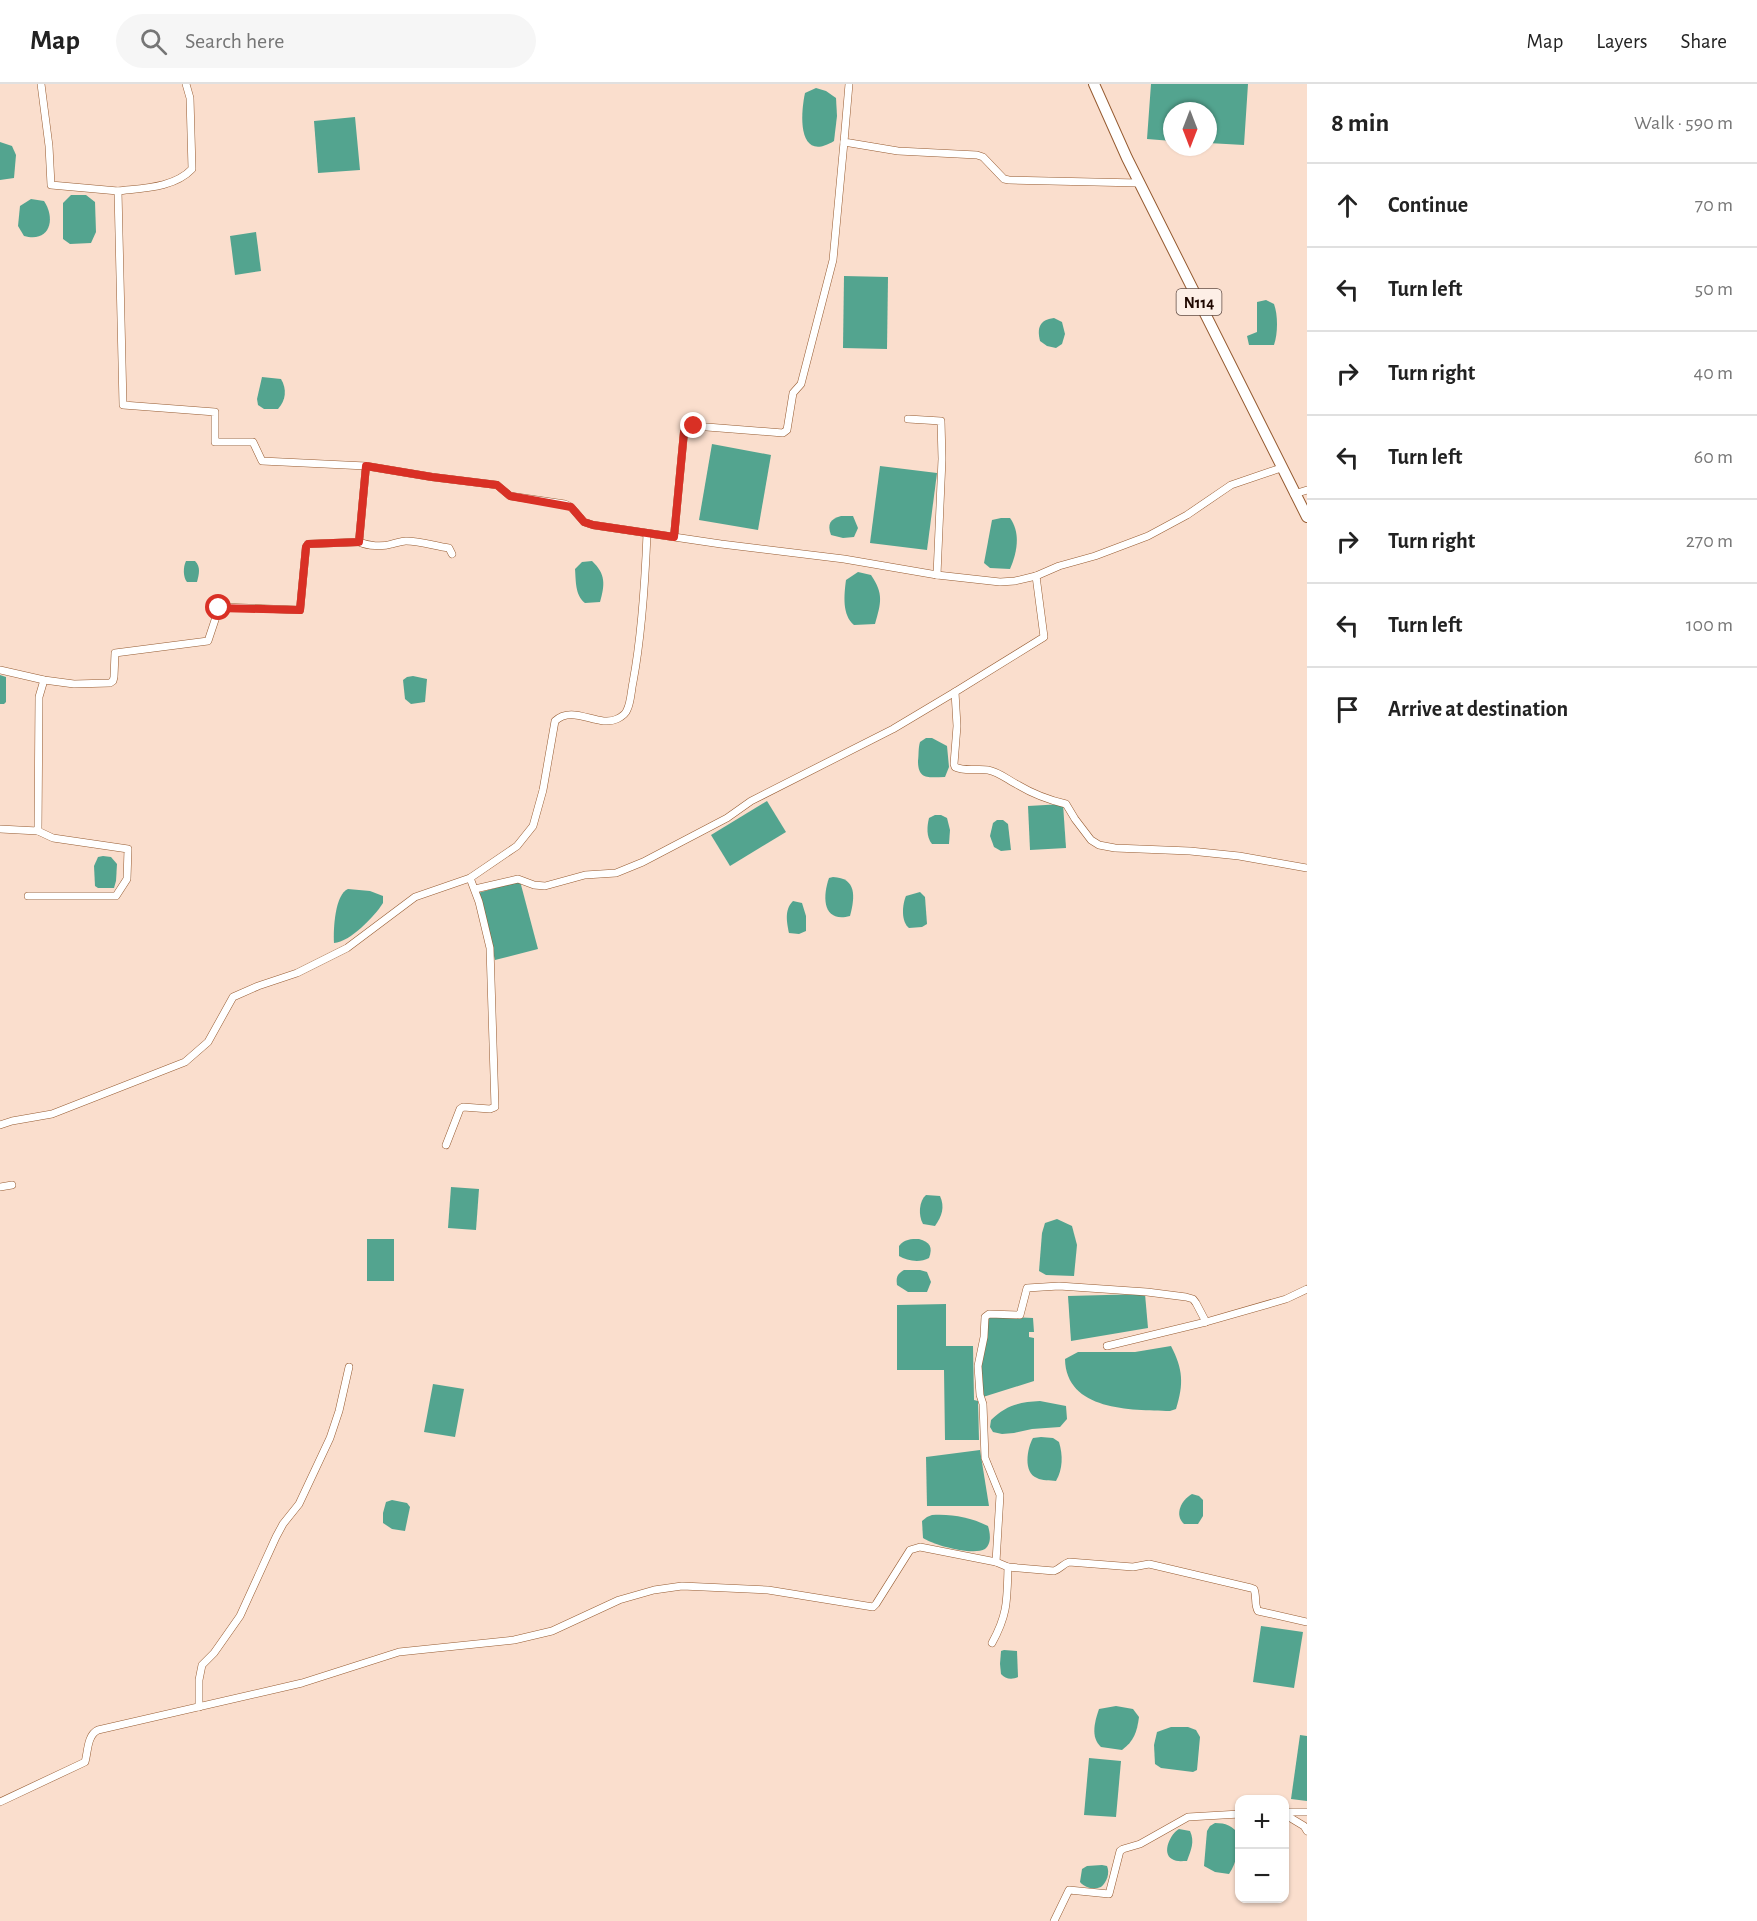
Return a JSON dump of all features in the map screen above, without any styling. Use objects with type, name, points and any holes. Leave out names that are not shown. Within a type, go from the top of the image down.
[{"type":"highway","name":"N114","points":[[1094,84],[1139,183],[1307,518]]},
{"type":"street","points":[[41,84],[49,146],[51,185],[118,191],[161,185],[177,180],[192,169],[191,109],[186,84]]},
{"type":"street","points":[[674,537],[684,432],[688,428],[694,426],[783,433],[787,430],[794,393],[801,384],[833,260],[849,84]]},
{"type":"street","points":[[844,142],[898,151],[977,155],[982,157],[1004,179],[1009,180],[1139,183]]},
{"type":"street","points":[[118,191],[123,405],[215,412],[215,442],[253,442],[260,459],[268,462],[366,466],[497,485],[510,496],[571,507],[584,522],[593,525],[646,534],[844,559],[937,575],[1000,582],[1036,576],[1148,536],[1187,515],[1231,485],[1281,468]]},
{"type":"street","points":[[908,419],[941,421],[942,459],[937,575]]},
{"type":"street","points":[[359,542],[366,466]]},
{"type":"street","points":[[1294,494],[1307,490]]},
{"type":"street","points":[[0,1125],[12,1120],[52,1114],[185,1062],[208,1042],[233,997],[297,973],[347,948],[415,897],[470,878],[517,846],[533,826],[543,790],[555,721],[561,716],[570,714],[610,721],[619,718],[627,711],[636,668],[644,596],[646,534]]},
{"type":"street","points":[[0,670],[74,684],[110,682],[114,677],[115,653],[208,641],[219,608],[300,610],[308,544],[359,542],[366,545],[390,545],[406,541],[449,548],[452,554]]},
{"type":"street","points":[[475,889],[512,880],[545,886],[585,874],[616,873],[643,862],[727,818],[751,801],[893,729],[1044,637],[1036,576]]},
{"type":"street","points":[[38,831],[39,697],[44,680]]},
{"type":"street","points":[[955,692],[956,767],[961,770],[988,770],[1048,800],[1066,804],[1091,840],[1100,845],[1115,849],[1190,851],[1239,856],[1307,868]]},
{"type":"street","points":[[0,829],[38,831],[53,838],[128,849],[127,879],[116,896],[28,896]]},
{"type":"street","points":[[446,1145],[460,1109],[463,1107],[490,1109],[495,1107],[490,948],[470,878]]},
{"type":"street","points":[[0,1187],[12,1185]]},
{"type":"street","points":[[996,1562],[1000,1495],[985,1458],[983,1404],[980,1395],[978,1366],[986,1315],[1020,1315],[1027,1288],[1059,1286],[1186,1297],[1193,1299],[1206,1322]]},
{"type":"street","points":[[1107,1346],[1206,1322],[1286,1299],[1307,1289]]},
{"type":"street","points":[[199,1707],[199,1680],[202,1665],[214,1653],[240,1616],[276,1537],[299,1504],[335,1425],[349,1367]]},
{"type":"street","points":[[0,1802],[85,1762],[93,1732],[302,1683],[399,1652],[514,1640],[552,1631],[619,1600],[654,1590],[682,1586],[768,1590],[873,1607],[910,1550],[920,1547],[996,1562],[1008,1567],[1054,1571],[1069,1562],[1132,1567],[1149,1564],[1254,1589],[1258,1611],[1307,1622]]},
{"type":"street","points":[[992,1643],[1001,1627],[1007,1606],[1008,1567]]},
{"type":"street","points":[[1289,1813],[1307,1812]]},
{"type":"street","points":[[1054,1921],[1069,1890],[1110,1893],[1120,1851],[1140,1844],[1188,1817],[1235,1814]]},
{"type":"street","points":[[1289,1816],[1304,1826],[1307,1831]]},
{"type":"water","points":[[1151,84],[1248,84],[1244,145],[1217,144],[1217,102],[1163,102],[1163,140],[1147,139]]},
{"type":"water","points":[[816,88],[836,98],[837,116],[834,141],[822,146],[814,146],[808,142],[802,124],[805,93]]},
{"type":"water","points":[[355,117],[360,170],[318,173],[314,121]]},
{"type":"water","points":[[0,142],[12,146],[16,155],[14,178],[0,180]]},
{"type":"water","points":[[71,195],[86,195],[95,202],[96,232],[91,243],[70,244],[63,239],[63,203]]},
{"type":"water","points":[[31,199],[44,201],[50,215],[48,228],[40,236],[24,236],[18,226],[20,206]]},
{"type":"water","points":[[256,232],[261,271],[235,275],[230,236]]},
{"type":"water","points":[[844,276],[888,277],[887,349],[843,348]]},
{"type":"water","points":[[1266,300],[1274,304],[1276,313],[1277,330],[1274,345],[1249,345],[1247,336],[1257,332],[1257,302]]},
{"type":"water","points":[[1054,318],[1062,322],[1065,334],[1062,344],[1056,348],[1040,341],[1039,332],[1042,323]]},
{"type":"water","points":[[262,377],[281,379],[283,383],[284,398],[278,409],[264,409],[258,405],[257,399]]},
{"type":"water","points":[[712,444],[771,455],[758,530],[699,520]]},
{"type":"water","points":[[880,466],[937,473],[927,550],[870,543]]},
{"type":"water","points":[[841,516],[853,516],[858,528],[854,537],[843,538],[831,535],[830,523]]},
{"type":"water","points":[[1010,518],[1016,530],[1016,550],[1010,569],[990,568],[984,563],[992,520]]},
{"type":"water","points":[[186,561],[197,563],[199,571],[197,582],[187,582],[184,572]]},
{"type":"water","points":[[592,561],[602,575],[603,590],[600,602],[585,603],[578,592],[575,569],[582,562]]},
{"type":"water","points":[[858,572],[871,575],[880,593],[875,624],[854,625],[847,616],[844,598],[846,580]]},
{"type":"water","points":[[0,675],[6,677],[6,702],[4,704],[0,704]]},
{"type":"water","points":[[413,676],[427,679],[425,702],[411,704],[405,699],[403,680]]},
{"type":"water","points":[[926,738],[932,738],[947,746],[949,767],[945,777],[930,777],[920,772],[919,745]]},
{"type":"water","points":[[767,801],[786,832],[730,866],[711,835]]},
{"type":"water","points":[[1063,804],[1066,848],[1030,850],[1028,806]]},
{"type":"water","points":[[935,815],[947,818],[950,830],[949,844],[932,844],[930,841],[928,821]]},
{"type":"water","points":[[1003,820],[1008,824],[1011,850],[1001,851],[994,847],[990,836],[993,823]]},
{"type":"water","points":[[98,857],[111,857],[117,864],[114,888],[95,886],[94,866]]},
{"type":"water","points":[[829,878],[841,878],[850,885],[853,902],[850,916],[834,916],[827,907],[825,901],[827,886]]},
{"type":"water","points":[[520,881],[538,949],[495,960],[478,893]]},
{"type":"water","points":[[348,889],[370,891],[383,896],[383,903],[374,915],[354,933],[334,943],[338,905],[340,898]]},
{"type":"water","points":[[920,892],[925,897],[927,924],[922,927],[909,928],[903,918],[906,896]]},
{"type":"water","points":[[793,901],[802,903],[806,916],[806,931],[799,934],[789,933],[788,929],[787,912]]},
{"type":"water","points":[[451,1187],[479,1189],[476,1230],[448,1228]]},
{"type":"water","points":[[926,1195],[940,1196],[942,1200],[942,1211],[935,1226],[923,1224],[921,1220],[921,1204]]},
{"type":"water","points":[[1057,1219],[1072,1226],[1077,1245],[1074,1276],[1046,1275],[1039,1271],[1045,1223]]},
{"type":"water","points":[[367,1239],[394,1239],[394,1281],[367,1281]]},
{"type":"water","points":[[919,1239],[930,1246],[929,1258],[914,1261],[899,1256],[899,1246],[903,1242]]},
{"type":"water","points":[[904,1270],[927,1272],[931,1282],[927,1292],[908,1292],[897,1285],[898,1276]]},
{"type":"water","points":[[1145,1294],[1148,1328],[1071,1341],[1068,1296]]},
{"type":"water","points":[[946,1304],[946,1346],[973,1346],[974,1400],[978,1401],[979,1440],[945,1440],[944,1370],[897,1370],[897,1305]]},
{"type":"water","points":[[989,1316],[1033,1318],[1034,1332],[1029,1332],[1029,1337],[1034,1338],[1034,1381],[983,1397],[980,1368]]},
{"type":"water","points":[[1171,1346],[1180,1369],[1181,1384],[1176,1409],[1170,1411],[1137,1410],[1103,1404],[1088,1398],[1076,1389],[1068,1376],[1065,1359],[1078,1352],[1135,1352]]},
{"type":"water","points":[[433,1384],[464,1389],[455,1437],[424,1432]]},
{"type":"water","points":[[1040,1401],[1066,1406],[1067,1419],[1060,1427],[1002,1434],[993,1432],[990,1427],[991,1420],[1008,1408],[1020,1403]]},
{"type":"water","points":[[1033,1438],[1053,1438],[1059,1442],[1062,1462],[1056,1481],[1039,1479],[1033,1475],[1028,1466],[1031,1442]]},
{"type":"water","points":[[980,1450],[989,1506],[927,1506],[926,1457]]},
{"type":"water","points":[[1192,1494],[1203,1500],[1203,1516],[1198,1524],[1184,1524],[1179,1516],[1180,1508]]},
{"type":"water","points":[[392,1500],[407,1503],[410,1507],[405,1531],[392,1529],[383,1523],[386,1502]]},
{"type":"water","points":[[932,1515],[961,1517],[988,1526],[989,1544],[985,1549],[972,1551],[953,1549],[928,1541],[923,1538],[922,1521]]},
{"type":"water","points":[[1261,1626],[1303,1632],[1294,1688],[1253,1682]]},
{"type":"water","points":[[1001,1651],[1017,1651],[1018,1677],[1009,1678],[1001,1674]]},
{"type":"water","points":[[1116,1706],[1133,1709],[1139,1717],[1134,1736],[1122,1750],[1101,1747],[1094,1734],[1099,1709]]},
{"type":"water","points":[[1171,1727],[1188,1727],[1196,1730],[1200,1737],[1197,1770],[1193,1772],[1161,1768],[1155,1764],[1154,1745],[1157,1732]]},
{"type":"water","points":[[1300,1735],[1307,1736],[1307,1801],[1291,1799]]},
{"type":"water","points":[[1089,1758],[1121,1761],[1116,1817],[1084,1815]]},
{"type":"water","points":[[1215,1823],[1222,1824],[1235,1830],[1235,1862],[1229,1874],[1215,1872],[1204,1866],[1207,1831]]},
{"type":"water","points":[[1179,1829],[1190,1831],[1192,1839],[1187,1861],[1174,1860],[1167,1852],[1170,1839]]},
{"type":"water","points":[[1087,1866],[1107,1866],[1108,1872],[1101,1887],[1090,1888],[1080,1882],[1082,1869]]},
{"type":"route","points":[[219,608],[300,610],[308,544],[359,542],[366,466],[497,485],[510,496],[565,504],[571,507],[584,522],[593,525],[674,537],[684,432],[694,426]]}]
